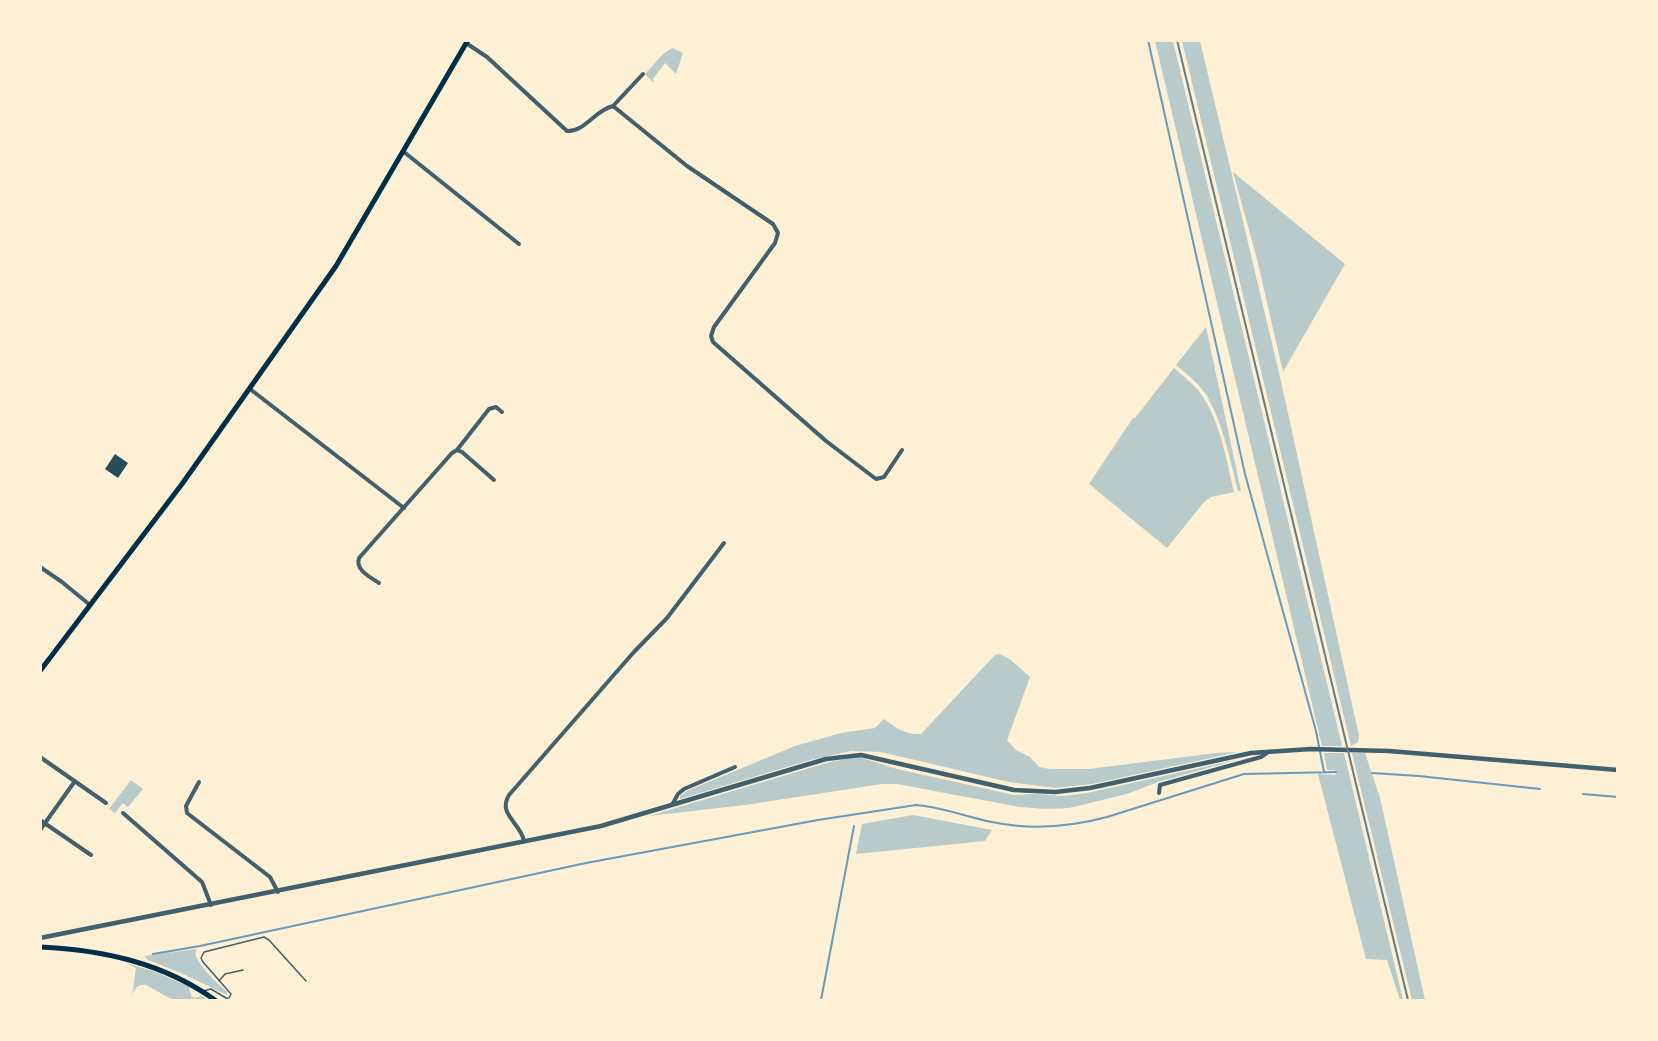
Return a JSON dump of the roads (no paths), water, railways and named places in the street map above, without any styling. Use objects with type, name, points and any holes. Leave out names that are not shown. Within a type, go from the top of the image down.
[{"type":"main road","points":[[40,670],[169,502],[336,266],[467,42]]},
{"type":"main road","points":[[40,947],[99,953],[128,959],[167,972],[215,1000]]},
{"type":"street","points":[[467,42],[487,57],[567,131],[576,130],[605,108],[613,106],[643,74]]},
{"type":"street","points":[[613,106],[687,166],[767,219],[777,229],[778,237],[775,243],[714,327],[711,336],[717,346],[826,441],[870,476],[879,480],[891,468],[902,450]]},
{"type":"street","points":[[404,152],[519,244]]},
{"type":"street","points":[[250,389],[404,508]]},
{"type":"street","points":[[379,583],[359,567],[357,562],[359,558],[457,450],[489,409],[496,407],[502,412]]},
{"type":"street","points":[[457,450],[494,480]]},
{"type":"street","points":[[524,841],[521,829],[506,812],[504,806],[509,795],[633,653],[662,624],[724,543]]},
{"type":"street","points":[[40,567],[90,606]]},
{"type":"street","points":[[40,938],[601,826],[836,758],[861,755],[1003,788],[1047,792],[1070,791],[1251,753],[1311,749],[1389,751],[1617,770]]},
{"type":"street","points":[[1159,793],[1160,785],[1261,757],[1268,751]]},
{"type":"street","points":[[40,757],[106,803]]},
{"type":"street","points":[[672,805],[684,789],[735,767]]},
{"type":"street","points":[[40,830],[43,822],[75,781]]},
{"type":"street","points":[[199,782],[186,806],[187,813],[270,877],[278,892]]},
{"type":"street","points":[[123,813],[202,882],[211,904]]},
{"type":"street","points":[[43,822],[91,855]]},
{"type":"lane","points":[[203,992],[204,989],[211,989],[228,998],[230,992],[203,962],[201,958],[204,952],[264,938],[269,940],[306,981]]},
{"type":"lane","points":[[219,982],[225,974],[243,970]]},
{"type":"waterway","points":[[1148,40],[1245,474],[1316,731],[1324,772]]},
{"type":"waterway","points":[[153,954],[200,946],[586,863],[818,820],[916,805],[1006,824],[1035,827],[1064,825],[1107,817],[1244,774],[1336,772]]},
{"type":"waterway","points":[[1372,773],[1540,789]]},
{"type":"waterway","points":[[1583,794],[1618,797]]},
{"type":"waterway","points":[[821,1000],[854,826]]},
{"type":"railway","points":[[1177,40],[1408,1000]]}]
